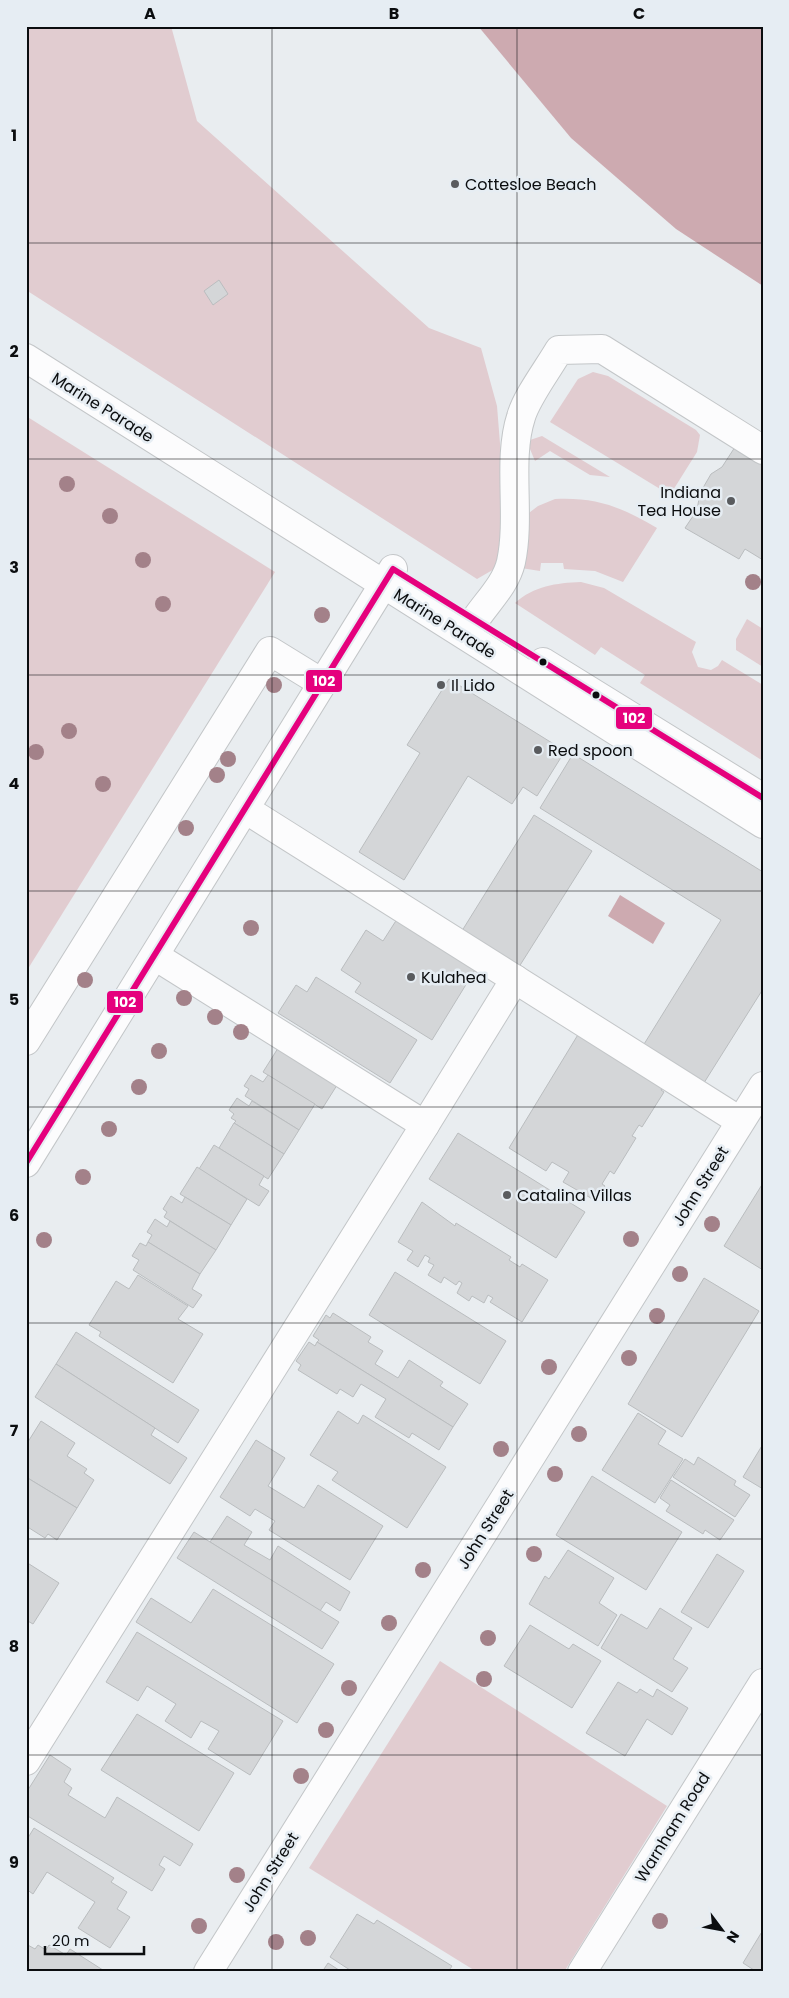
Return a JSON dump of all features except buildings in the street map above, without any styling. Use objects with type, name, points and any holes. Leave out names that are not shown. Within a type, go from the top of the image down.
[{"type":"street","name":"Marine Parade","points":[[26,338],[763,824]]},
{"type":"street","points":[[475,620],[500,588],[511,563],[516,480],[516,440],[521,415],[559,350],[602,349],[763,450]]},
{"type":"street","name":"Marine Parade","points":[[26,358],[388,576],[475,620],[763,798]]},
{"type":"street","points":[[26,1163],[388,576]]},
{"type":"street","points":[[26,1042],[270,651],[322,683]]},
{"type":"street","points":[[245,808],[740,1122]]},
{"type":"street","points":[[154,956],[425,1124]]},
{"type":"street","points":[[26,1760],[515,979]]},
{"type":"street","name":"John Street","points":[[208,1972],[763,1086]]},
{"type":"street","name":"Warnham Road","points":[[582,1972],[763,1683]]},
{"type":"shaded area","points":[[26,26],[171,26],[197,121],[429,328],[481,348],[497,406],[506,518],[502,552],[496,568],[477,579],[26,290]]},
{"type":"shaded area","points":[[478,26],[763,26],[763,286],[676,229],[571,138]]},
{"type":"shaded area","points":[[593,372],[608,376],[696,430],[700,435],[697,452],[670,495],[550,422],[578,379]]},
{"type":"shaded area","points":[[26,416],[275,572],[26,972]]},
{"type":"shaded area","points":[[542,436],[610,477],[590,475],[550,451],[535,461],[530,449],[530,440]]},
{"type":"shaded area","points":[[555,499],[583,500],[608,505],[632,514],[657,528],[623,582],[595,571],[564,569],[563,563],[541,563],[540,571],[521,568],[525,516],[538,506]]},
{"type":"shaded area","points":[[581,582],[604,588],[696,642],[692,652],[698,667],[711,670],[718,666],[722,660],[763,685],[763,761],[640,683],[645,675],[601,647],[595,655],[515,603],[522,597],[546,586]]},
{"type":"shaded area","points":[[747,619],[763,629],[763,667],[736,650],[736,639]]},
{"type":"shaded area","points":[[620,895],[665,923],[653,944],[608,916]]},
{"type":"shaded area","points":[[440,1661],[667,1806],[564,1972],[477,1972],[309,1868]]},
{"type":"transit line","name":"102","points":[[26,1163],[393,569],[763,798]]},
{"type":"place","name":"Cottesloe Beach","points":[[455,184]]},
{"type":"place","name":"Indiana Tea House","points":[[731,501]]},
{"type":"place","name":"Il Lido","points":[[441,685]]},
{"type":"place","name":"Red spoon","points":[[538,750]]},
{"type":"place","name":"Kulahea","points":[[411,977]]},
{"type":"place","name":"Catalina Villas","points":[[507,1195]]}]
